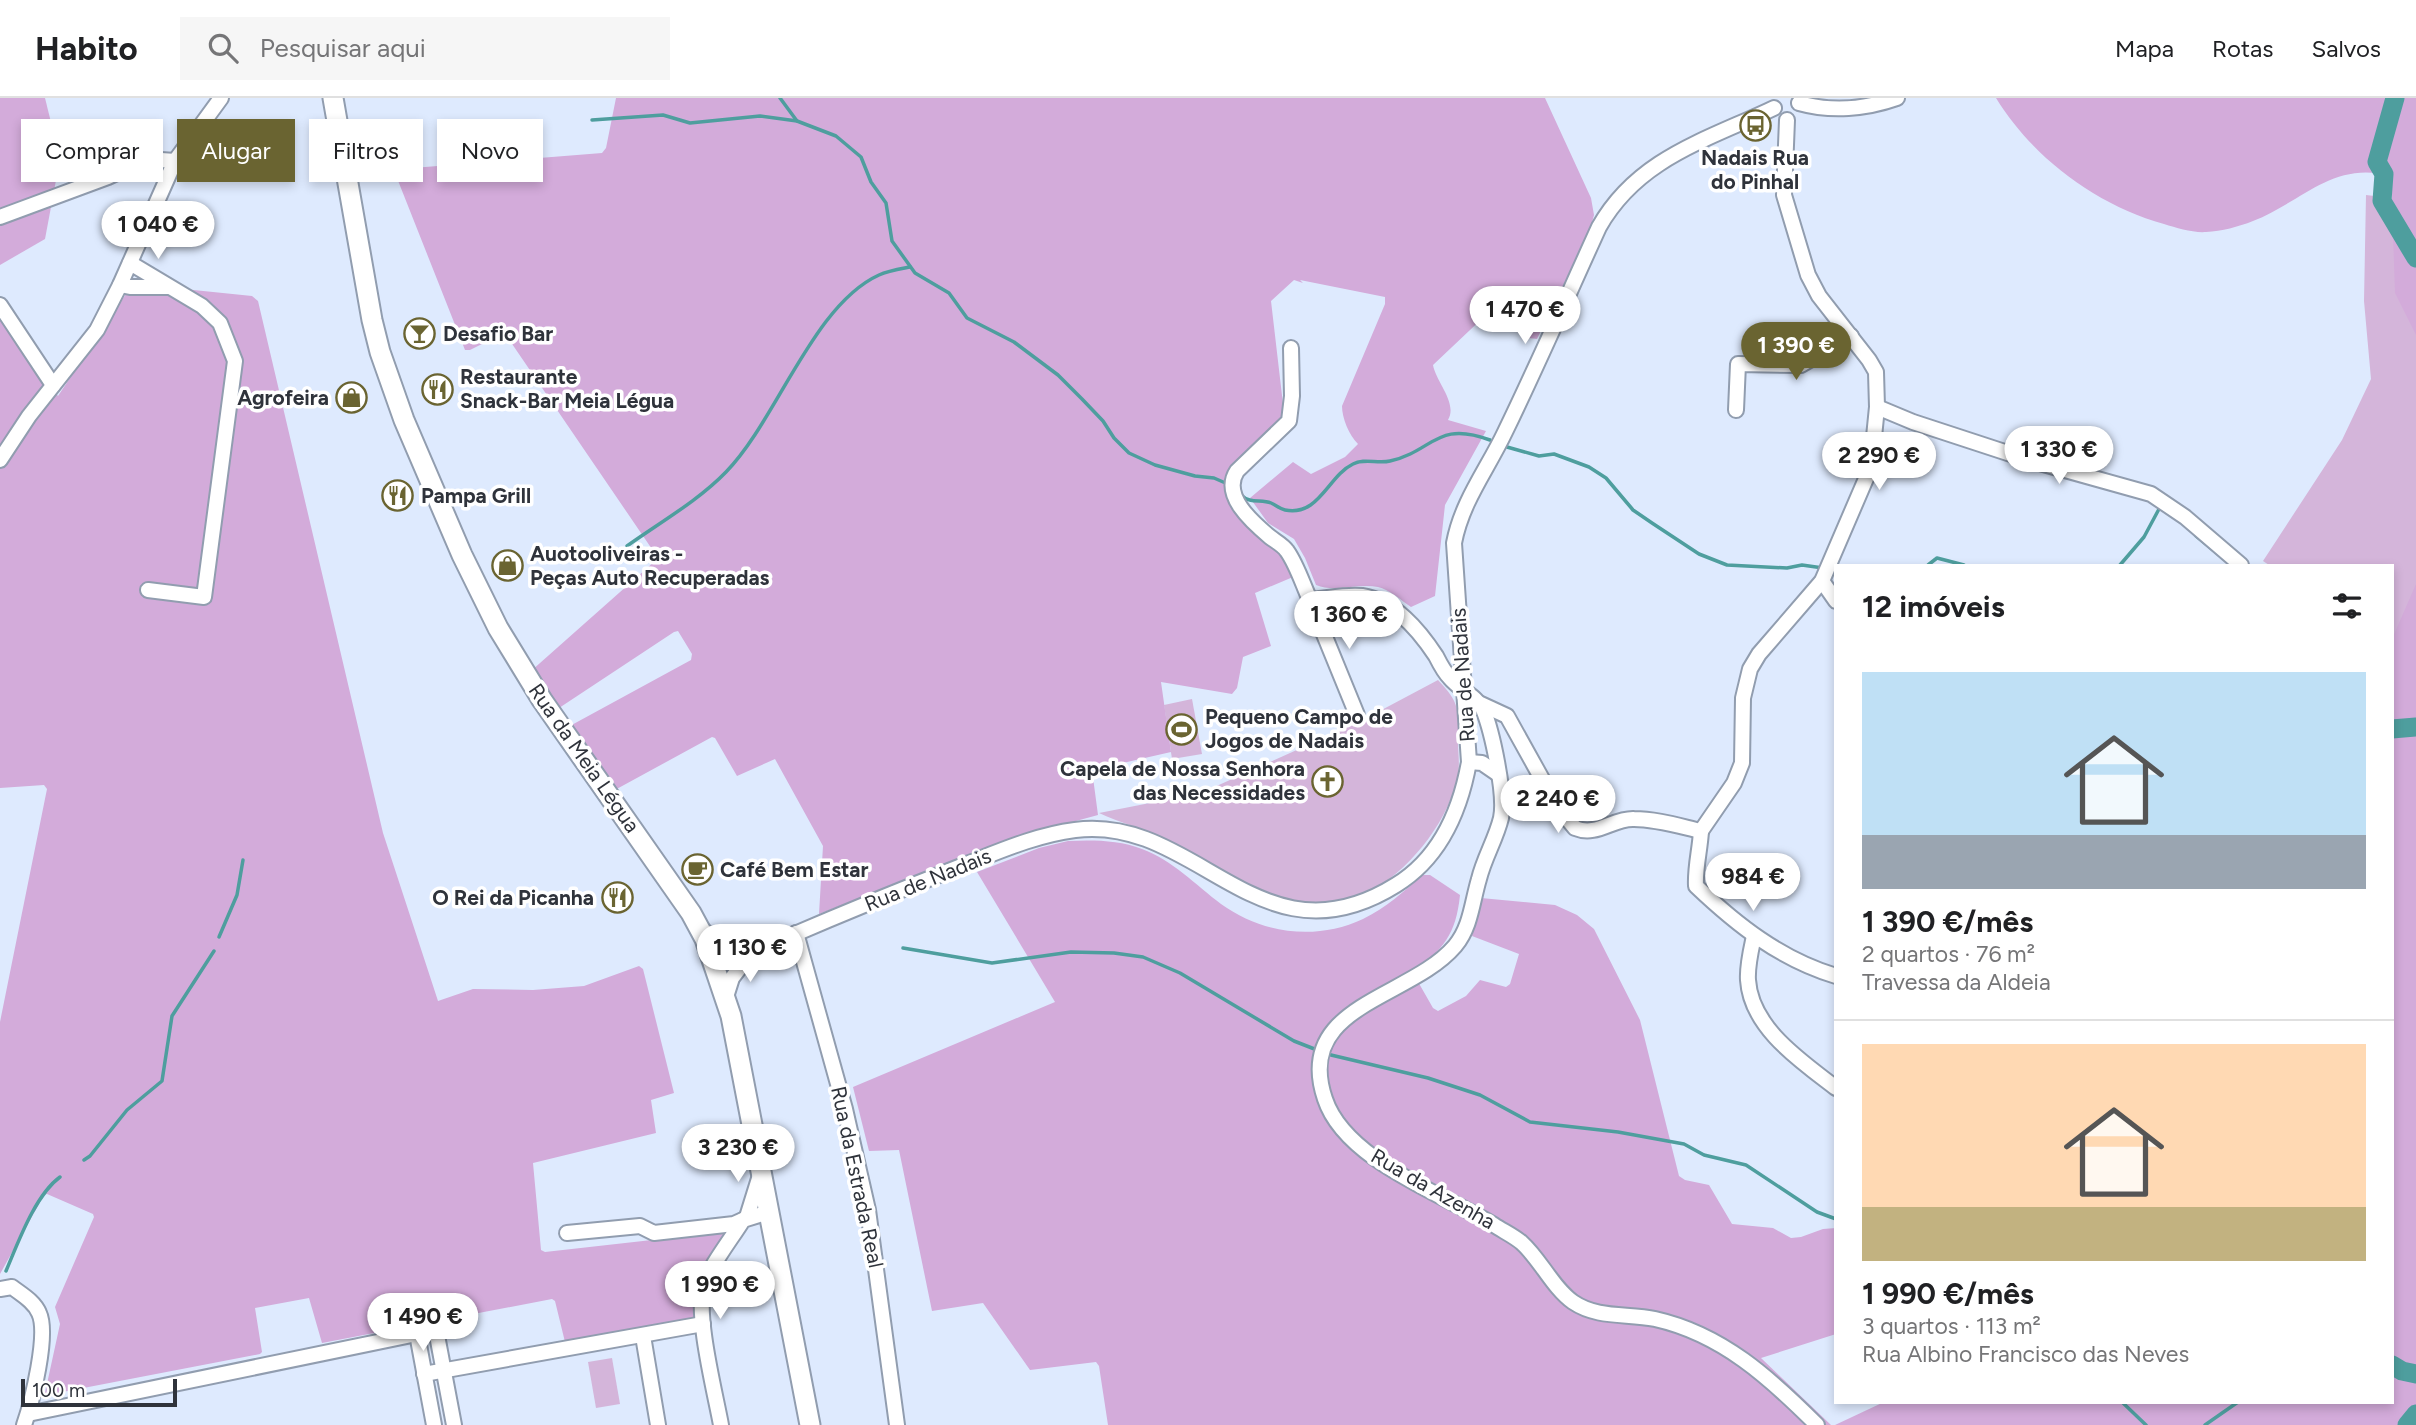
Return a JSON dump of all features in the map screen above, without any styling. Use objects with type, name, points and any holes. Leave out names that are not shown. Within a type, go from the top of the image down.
[{"type":"main road","name":"Rua da Meia Légua","points":[[333,98],[378,341],[404,420],[435,493],[498,628],[542,700],[673,885],[699,928],[726,997],[761,1172],[755,1212],[774,1237],[810,1425]]},
{"type":"street","points":[[0,460],[29,416],[97,330],[175,161],[221,98]]},
{"type":"street","points":[[1776,103],[1779,118],[1787,120],[1798,114],[1797,101],[1853,109],[1897,98]]},
{"type":"street","name":"Rua de Nadais","points":[[711,956],[720,963],[730,963],[745,951],[768,945],[1035,838],[1079,829],[1115,832],[1161,845],[1255,898],[1283,907],[1315,911],[1343,908],[1375,899],[1415,873],[1439,845],[1455,816],[1465,788],[1469,762],[1454,543],[1468,497],[1504,435],[1610,207],[1641,175],[1776,103]]},
{"type":"street","points":[[1787,120],[1784,195],[1808,275],[1819,296],[1876,372],[1877,407],[1871,467],[1822,581],[1759,654],[1750,669],[1743,698],[1742,763],[1734,783],[1701,831],[1696,886],[1754,936],[1781,952],[1834,975]]},
{"type":"street","points":[[0,217],[108,177],[147,159],[175,161]]},
{"type":"street","points":[[130,263],[168,287],[185,293],[202,306],[220,323],[234,360],[204,597],[148,590]]},
{"type":"street","points":[[120,285],[130,288],[168,287]]},
{"type":"street","points":[[0,305],[53,385]]},
{"type":"street","points":[[1736,410],[1738,364],[1801,365],[1851,336]]},
{"type":"street","points":[[1291,348],[1292,396],[1289,421],[1237,471],[1231,479],[1231,490],[1256,523],[1286,550],[1310,600],[1356,715]]},
{"type":"street","points":[[1877,407],[1913,422],[2029,460],[2151,494],[2185,517],[2240,564]]},
{"type":"street","points":[[1822,581],[1834,598]]},
{"type":"street","points":[[1310,600],[1362,596],[1394,608],[1423,636],[1448,677],[1480,704],[1507,716],[1558,806],[1575,828],[1592,831],[1630,818],[1653,820],[1701,831]]},
{"type":"street","name":"Rua da Azenha","points":[[1480,704],[1492,732],[1502,815],[1479,877],[1465,932],[1454,947],[1439,960],[1343,1018],[1326,1038],[1319,1067],[1325,1101],[1344,1132],[1382,1165],[1474,1213],[1521,1242],[1573,1302],[1605,1315],[1653,1318],[1716,1340],[1744,1359],[1817,1425]]},
{"type":"street","points":[[1469,762],[1482,763],[1498,774]]},
{"type":"street","name":"Rua de Nadais","points":[[699,928],[719,941],[745,951]]},
{"type":"street","name":"Rua da Estrada Real","points":[[796,933],[845,1109],[867,1210],[897,1425]]},
{"type":"street","points":[[1754,936],[1748,980],[1755,1010],[1802,1062],[1834,1086]]},
{"type":"street","points":[[726,997],[745,951]]},
{"type":"street","points":[[566,1233],[640,1226],[654,1233],[734,1224],[755,1212]]},
{"type":"street","points":[[721,1425],[700,1301],[704,1283],[755,1212]]},
{"type":"street","points":[[6,1288],[28,1299],[39,1312],[43,1328],[42,1345],[26,1420],[436,1330],[454,1425]]},
{"type":"street","points":[[424,1374],[703,1324]]},
{"type":"street","points":[[416,1334],[434,1425]]},
{"type":"street","points":[[643,1336],[659,1425]]},
{"type":"shaded area","points":[[0,98],[45,98],[50,119],[21,119],[21,182],[56,182],[45,239],[0,265]]},
{"type":"shaded area","points":[[616,98],[1545,98],[1591,198],[1594,215],[1590,230],[1537,339],[1529,338],[1511,297],[1507,295],[1433,365],[1450,407],[1448,420],[1486,431],[1445,505],[1435,596],[1411,607],[1378,587],[1331,588],[1316,585],[1294,539],[1268,523],[1250,498],[1293,462],[1311,474],[1345,457],[1358,444],[1347,426],[1342,406],[1385,304],[1385,297],[1294,280],[1271,301],[1283,417],[1228,473],[1225,480],[1227,491],[1283,550],[1293,577],[1255,593],[1271,646],[1243,657],[1237,688],[1232,694],[1161,682],[1171,752],[1092,770],[1098,815],[1013,838],[819,914],[823,846],[775,759],[737,776],[712,737],[613,791],[568,727],[691,660],[692,654],[678,631],[556,710],[531,671],[655,561],[656,555],[506,335],[502,334],[465,350],[399,182],[423,182],[423,167],[437,166],[437,182],[543,182],[543,158],[602,153],[606,148]]},
{"type":"shaded area","points":[[1996,98],[2416,98],[2416,335],[2395,293],[2391,176],[2370,173],[2335,178],[2247,223],[2218,231],[2190,231],[2139,216],[2091,192],[2047,159],[2011,120]]},
{"type":"shaded area","points":[[2366,195],[2416,201],[2416,722],[2394,717],[2394,564],[2268,564],[2263,561],[2342,440],[2371,379],[2364,301]]},
{"type":"shaded area","points":[[135,284],[252,296],[258,301],[383,833],[438,1001],[473,989],[533,990],[584,986],[639,966],[643,969],[674,1093],[651,1100],[656,1133],[533,1163],[541,1250],[545,1252],[723,1232],[724,1236],[698,1281],[694,1320],[565,1342],[555,1301],[552,1299],[322,1343],[309,1298],[255,1308],[262,1352],[260,1354],[47,1395],[45,1393],[60,1324],[55,1307],[94,1217],[93,1214],[44,1195],[0,1274],[0,1022],[47,789],[44,785],[0,788],[0,315],[58,396]]},
{"type":"shaded area","points":[[2416,584],[2416,1425],[1835,1425],[1880,1404],[2394,1404],[2394,634]]},
{"type":"shaded area","points":[[1438,680],[1451,695],[1457,708],[1459,766],[1454,790],[1439,823],[1416,854],[1390,879],[1369,891],[1330,901],[1292,901],[1236,879],[1164,838],[1099,813],[1201,793],[1359,722]]},
{"type":"shaded area","name":"Pequeno Campo de Jogos de Nadais","points":[[1192,699],[1202,754],[1172,759],[1164,705]]},
{"type":"shaded area","points":[[1068,841],[1115,842],[1133,846],[1174,866],[1237,914],[1272,928],[1290,931],[1327,930],[1363,919],[1423,875],[1430,875],[1460,895],[1455,921],[1446,940],[1413,973],[1433,1008],[1438,1011],[1466,996],[1480,980],[1506,987],[1510,984],[1519,954],[1472,936],[1481,898],[1555,905],[1577,915],[1594,929],[1640,1020],[1679,1176],[1685,1180],[1709,1185],[1732,1224],[1773,1228],[1791,1238],[1834,1228],[1834,1335],[1761,1358],[1831,1425],[1108,1425],[1099,1366],[1096,1362],[1030,1370],[983,1303],[932,1311],[899,1150],[869,1151],[853,1087],[1055,1002],[977,872],[1039,848]]},
{"type":"shaded area","points":[[612,1358],[620,1404],[596,1408],[588,1362]]},
{"type":"waterway","points":[[780,98],[797,121]]},
{"type":"waterway","points":[[2395,98],[2377,162],[2384,174],[2382,201],[2416,258]]},
{"type":"waterway","points":[[592,120],[663,115],[690,123],[760,116],[797,121],[836,136],[861,157],[871,182],[886,203],[892,241],[915,273],[949,293],[967,318],[1014,342],[1058,375],[1103,421],[1114,438],[1129,453],[1155,465],[1195,476],[1214,478],[1230,485]]},
{"type":"waterway","points":[[627,546],[691,502],[726,472],[745,450],[834,311],[856,290],[879,275],[910,267]]},
{"type":"waterway","points":[[1241,495],[1297,511],[1315,502],[1344,470],[1357,462],[1390,461],[1417,451],[1436,439],[1458,433],[1490,440]]},
{"type":"waterway","points":[[1507,447],[1539,456],[1554,454],[1589,467],[1606,478],[1633,510],[1699,554],[1727,565],[1787,568],[1802,565],[1823,568]]},
{"type":"waterway","points":[[2121,564],[2144,537],[2159,509],[2164,509]]},
{"type":"waterway","points":[[2196,536],[2225,560]]},
{"type":"waterway","points":[[1929,564],[1937,558],[1960,564]]},
{"type":"waterway","points":[[2394,729],[2416,727]]},
{"type":"waterway","points":[[219,937],[237,895],[243,860]]},
{"type":"waterway","points":[[903,948],[992,963],[1071,952],[1143,957],[1180,973],[1294,1041],[1317,1050]]},
{"type":"waterway","points":[[84,1160],[127,1110],[162,1081],[172,1016],[214,951]]},
{"type":"waterway","points":[[1331,1055],[1428,1078],[1480,1095],[1530,1122],[1618,1132],[1684,1144],[1704,1155],[1746,1165],[1817,1212],[1834,1218]]},
{"type":"waterway","points":[[6,1271],[35,1207],[60,1177]]},
{"type":"waterway","points":[[2394,1366],[2416,1374]]},
{"type":"waterway","points":[[2124,1404],[2146,1425]]},
{"type":"waterway","points":[[2205,1425],[2235,1404]]},
{"type":"waterway","points":[[2407,1425],[2416,1414]]},
{"type":"place","name":"Nadais Rua do Pinhal","points":[[1755,126]]},
{"type":"place","name":"Desafio Bar","points":[[420,334]]},
{"type":"place","name":"Restaurante Snack-Bar Meia Légua","points":[[437,389]]},
{"type":"place","name":"Agrofeira","points":[[352,398]]},
{"type":"place","name":"Pampa Grill","points":[[398,496]]},
{"type":"place","name":"Auotooliveiras - Peças Auto Recuperadas","points":[[507,566]]},
{"type":"place","name":"Pequeno Campo de Jogos de Nadais","points":[[1182,729]]},
{"type":"place","name":"Capela de Nossa Senhora das Necessidades","points":[[1328,781]]},
{"type":"place","name":"Café Bem Estar","points":[[697,870]]},
{"type":"place","name":"O Rei da Picanha","points":[[617,898]]}]
